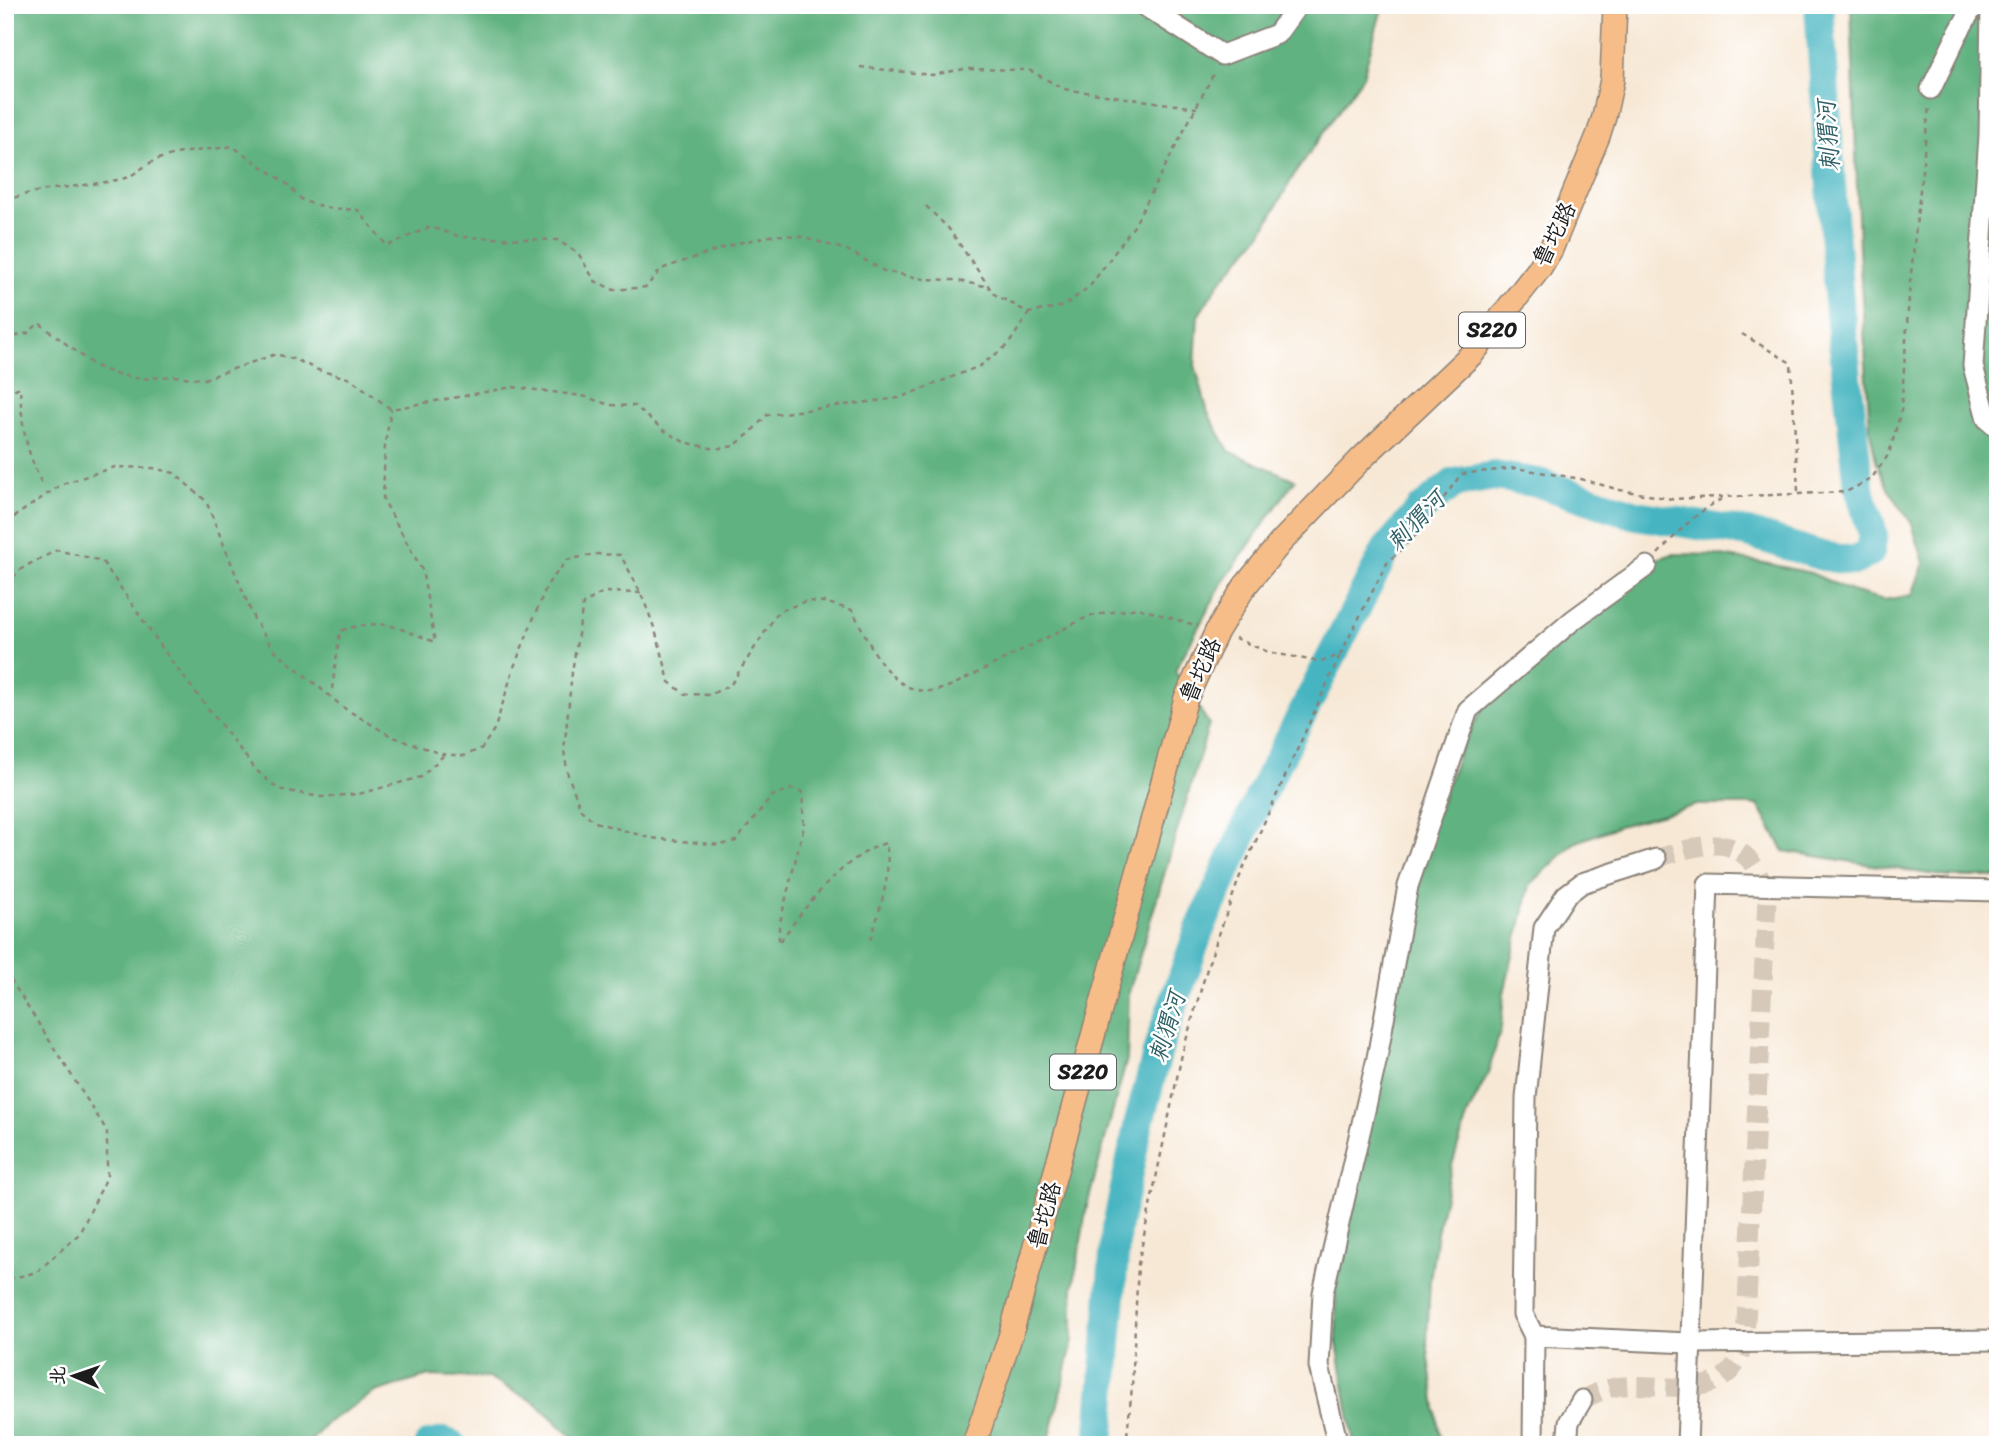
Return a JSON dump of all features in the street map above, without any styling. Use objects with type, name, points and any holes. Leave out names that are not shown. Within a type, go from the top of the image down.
[{"type":"main road","name":"鲁坨路","points":[[974,1445],[1012,1334],[1186,698],[1217,631],[1245,586],[1281,542],[1352,468],[1473,353],[1539,269],[1550,249],[1605,117],[1612,80],[1615,5]]},
{"type":"street","points":[[1143,5],[1222,55],[1278,34],[1298,5]]},
{"type":"street","points":[[1931,89],[1974,5]]},
{"type":"street","points":[[1991,5],[1989,136],[1973,366],[1987,419],[1998,428]]},
{"type":"street","points":[[1338,1445],[1319,1366],[1323,1293],[1377,1058],[1408,886],[1468,710],[1573,620],[1647,566]]},
{"type":"street","points":[[1533,1445],[1534,1336],[1523,1314],[1526,1098],[1544,928],[1566,895],[1582,883],[1656,859]]},
{"type":"street","points":[[1687,1445],[1708,884],[1998,891]]},
{"type":"street","points":[[1534,1336],[1689,1343],[1998,1340]]},
{"type":"street","points":[[1567,1445],[1569,1422],[1582,1400]]},
{"type":"path","points":[[926,206],[949,229],[994,294],[1029,313],[1064,306],[1090,286],[1134,226],[1222,55]]},
{"type":"path","points":[[860,67],[932,75],[964,69],[1029,70],[1065,89],[1197,108]]},
{"type":"path","points":[[1126,1445],[1132,1387],[1138,1264],[1182,1054],[1209,962],[1240,876],[1340,655],[1387,563],[1420,531],[1461,474],[1516,468],[1672,499],[1846,492],[1871,479],[1889,454],[1901,411],[1910,283],[1931,89]]},
{"type":"path","points":[[5,201],[53,187],[124,179],[152,161],[180,152],[232,146],[286,183],[303,201],[329,208],[358,210],[387,246],[430,227],[461,237],[557,240],[578,253],[595,281],[614,290],[646,287],[661,269],[738,243],[775,235],[798,236],[847,250],[884,271],[924,279],[989,286]]},
{"type":"path","points":[[5,339],[28,333],[39,323],[95,366],[114,374],[141,379],[173,376],[204,379],[276,354],[351,379],[391,409],[513,387],[583,396],[610,405],[635,406],[663,430],[684,442],[715,449],[734,446],[767,415],[900,398],[981,366],[1008,345],[1029,313]]},
{"type":"path","points":[[1742,334],[1791,363],[1798,492]]},
{"type":"path","points":[[5,393],[20,387],[22,422],[29,456],[43,486]]},
{"type":"path","points":[[332,689],[340,631],[362,624],[385,624],[435,642],[422,570],[383,499],[385,445],[391,409]]},
{"type":"path","points":[[5,523],[62,484],[115,467],[153,468],[174,473],[206,501],[254,619],[273,649],[344,708],[391,736],[444,754],[464,756],[482,748],[495,728],[514,667],[547,585],[567,560],[595,554],[620,555],[642,593],[662,648],[669,682],[685,694],[710,695],[731,684],[778,612],[806,601],[824,602],[852,610],[887,671],[907,688],[932,691],[953,685],[1089,616],[1138,608],[1204,628]]},
{"type":"path","points":[[1647,566],[1685,524],[1706,507],[1724,498]]},
{"type":"path","points":[[5,584],[24,567],[57,550],[102,561],[172,662],[256,769],[278,789],[320,797],[359,794],[421,777],[444,754]]},
{"type":"path","points":[[642,593],[603,592],[583,604],[572,672],[564,751],[568,775],[582,810],[595,822],[650,838],[720,845],[736,841],[772,796],[791,789],[802,792],[804,826],[779,926],[779,943],[815,894],[869,848],[886,843],[886,890],[869,944]]},
{"type":"path","points":[[1231,636],[1268,652],[1320,662],[1340,655]]},
{"type":"path","points":[[5,971],[107,1130],[107,1177],[79,1234],[37,1272],[5,1280]]},
{"type":"green space","points":[[5,5],[1383,5],[1363,76],[1294,175],[1261,234],[1219,283],[1198,316],[1195,365],[1208,413],[1229,451],[1295,480],[1221,585],[1175,671],[1209,724],[1129,992],[1127,1059],[1087,1206],[1073,1288],[1073,1341],[1048,1445],[581,1445],[535,1402],[488,1378],[429,1376],[375,1392],[328,1422],[307,1445],[5,1445]]},
{"type":"green space","points":[[1851,5],[1998,5],[1998,877],[1948,877],[1784,851],[1758,805],[1697,805],[1619,826],[1574,843],[1530,885],[1504,993],[1501,1028],[1488,1074],[1468,1114],[1452,1165],[1437,1232],[1430,1280],[1427,1343],[1441,1445],[1354,1445],[1337,1343],[1335,1287],[1343,1226],[1406,897],[1461,747],[1492,694],[1641,564],[1673,554],[1715,555],[1811,573],[1851,591],[1884,600],[1912,595],[1924,563],[1912,524],[1888,488],[1876,461],[1870,430],[1859,249]]},
{"type":"waterway","name":"刺猬河","points":[[1099,1445],[1116,1230],[1139,1122],[1161,1039],[1199,931],[1260,796],[1386,550],[1421,509],[1454,483],[1494,476],[1539,483],[1636,515],[1748,533],[1822,556],[1854,561],[1870,552],[1873,534],[1859,487],[1839,304],[1819,5]]},
{"type":"waterway","name":"刺猬河","points":[[429,1445],[444,1442],[452,1445]]},
{"type":"tunnel","points":[[1582,1400],[1618,1387],[1686,1387],[1702,1386],[1716,1381],[1728,1373],[1738,1360],[1746,1322],[1767,900],[1760,877],[1751,861],[1739,851],[1726,846],[1694,848],[1656,859]]}]
